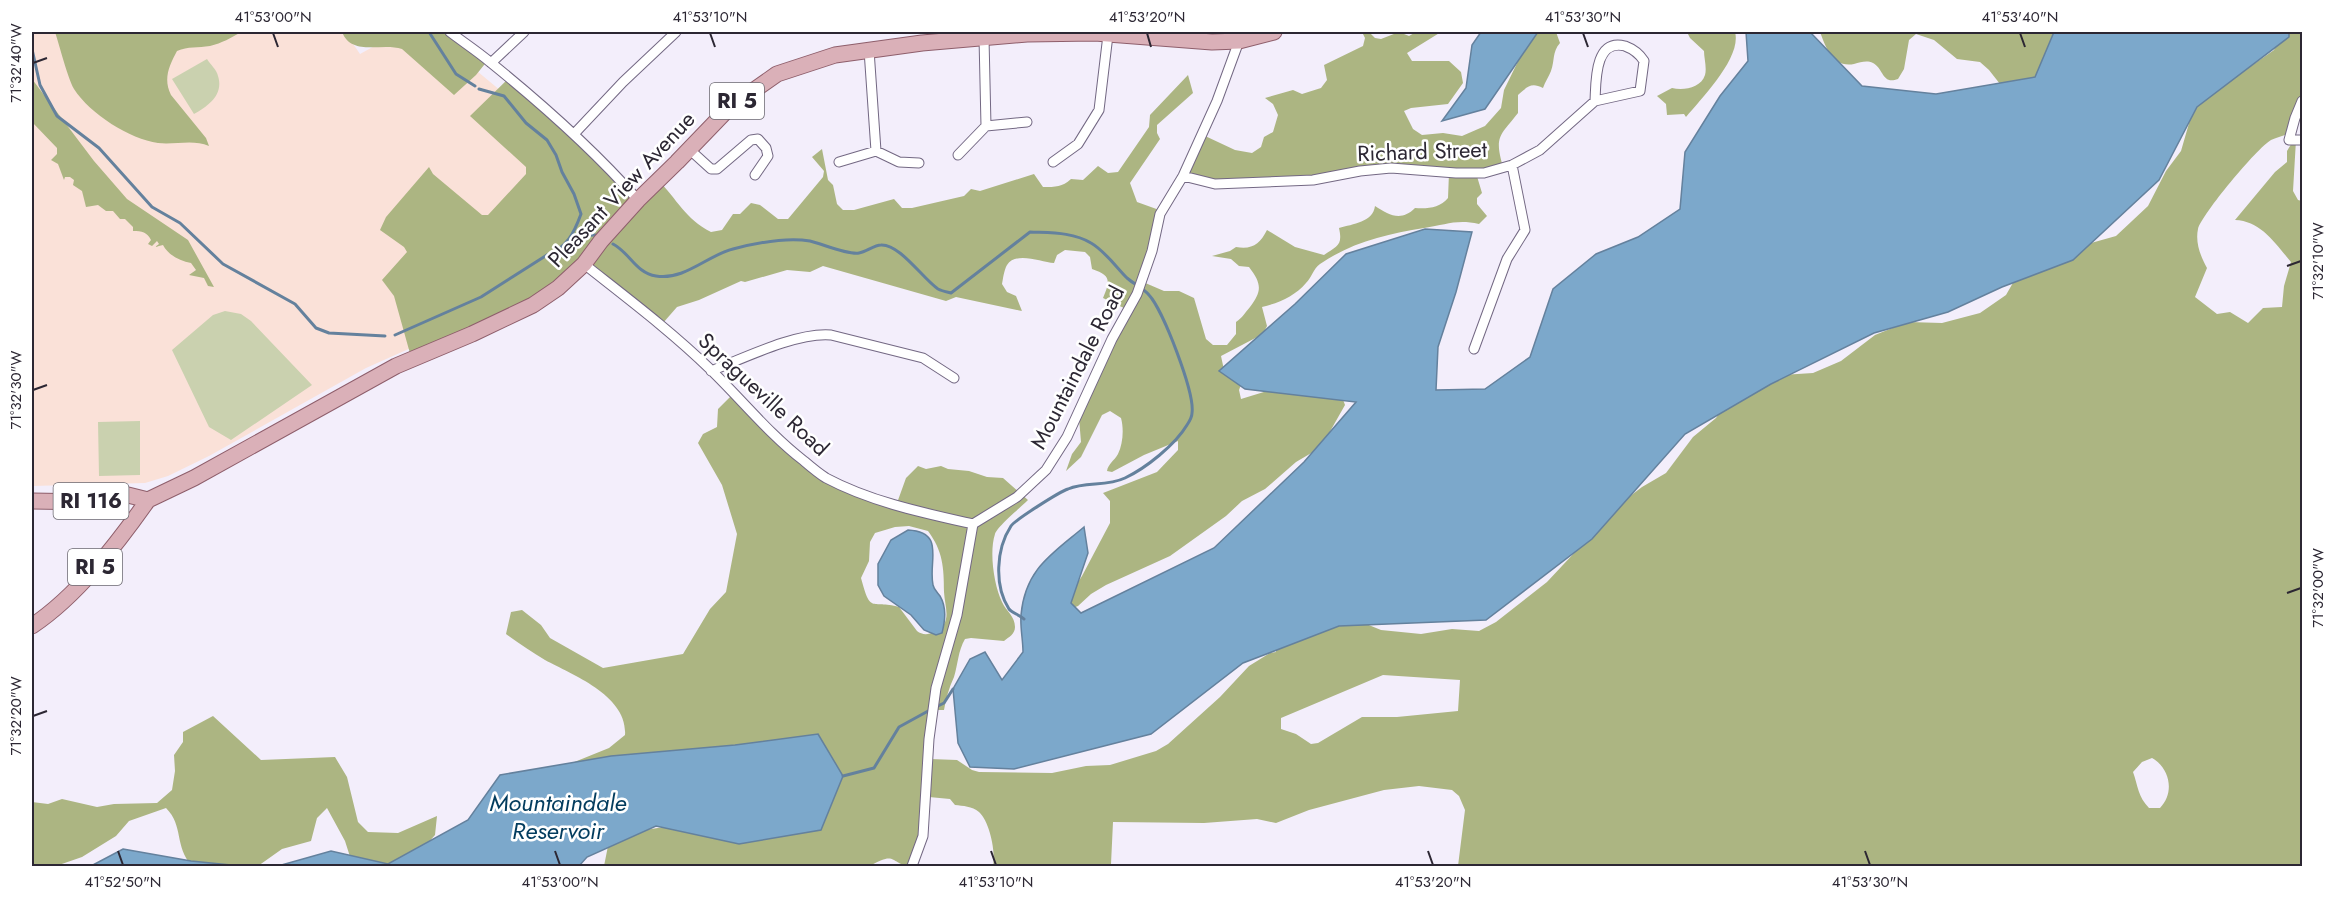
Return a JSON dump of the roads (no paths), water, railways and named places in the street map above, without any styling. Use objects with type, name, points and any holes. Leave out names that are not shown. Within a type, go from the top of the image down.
[{"type":"main road","name":"Pleasant View Avenue","points":[[148,500],[194,478],[396,366],[533,305],[558,288],[584,264],[601,241],[638,200],[729,107],[777,74],[835,55],[980,36],[1159,35],[1212,42],[1239,41],[1274,32]]},
{"type":"main road","name":"RI 116","points":[[32,501],[89,501],[124,494],[148,500]]},
{"type":"main road","name":"RI 5","points":[[32,626],[67,597],[100,561],[148,500]]},
{"type":"street","points":[[450,32],[491,63],[574,134],[607,165],[638,200]]},
{"type":"street","points":[[491,63],[524,32]]},
{"type":"street","points":[[574,134],[623,82],[676,32]]},
{"type":"street","points":[[1053,162],[1078,144],[1099,110],[1108,35]]},
{"type":"street","points":[[980,36],[986,126]]},
{"type":"street","name":"Mountaindale Road","points":[[973,524],[1017,497],[1046,471],[1067,437],[1112,339],[1137,294],[1152,251],[1160,214],[1183,176],[1217,100],[1239,41]]},
{"type":"street","name":"Richard Street","points":[[1183,176],[1215,184],[1313,180],[1391,168],[1484,173],[1512,165],[1540,150],[1595,101],[1640,91],[1644,69],[1641,56],[1633,49],[1614,45],[1602,54],[1599,61],[1595,101]]},
{"type":"street","points":[[869,50],[876,151]]},
{"type":"street","points":[[2302,101],[2289,140],[2302,140]]},
{"type":"street","points":[[957,155],[986,126],[1027,122]]},
{"type":"street","points":[[689,149],[711,169],[717,169],[751,140],[758,139],[766,148],[768,156],[755,174]]},
{"type":"street","points":[[839,162],[876,151],[899,162],[919,163]]},
{"type":"street","points":[[1474,349],[1507,259],[1525,230],[1512,165]]},
{"type":"street","name":"Spragueville Road","points":[[584,264],[665,328],[791,451],[824,477],[858,492],[936,516],[973,524]]},
{"type":"street","points":[[711,371],[783,344],[818,334],[831,335],[923,358],[954,378]]},
{"type":"street","points":[[912,867],[923,836],[929,739],[936,688],[957,615],[973,524]]},
{"type":"water","points":[[1481,32],[1538,32],[1485,109],[1442,121],[1466,88],[1472,45]]},
{"type":"water","points":[[1746,32],[1810,32],[1862,86],[1936,94],[2035,77],[2054,32],[2289,32],[2289,37],[2197,107],[2159,180],[2073,260],[2002,287],[1948,312],[1874,333],[1771,384],[1685,434],[1592,539],[1486,620],[1339,626],[1243,663],[1151,734],[1014,769],[970,767],[958,743],[953,689],[970,659],[985,652],[1002,680],[1023,652],[1021,620],[1024,599],[1034,574],[1051,555],[1084,527],[1088,553],[1071,603],[1081,613],[1214,548],[1304,462],[1356,402],[1245,389],[1219,371],[1295,304],[1346,254],[1425,229],[1472,232],[1438,347],[1436,390],[1485,389],[1530,357],[1553,289],[1596,254],[1638,237],[1680,209],[1685,152],[1720,96],[1748,61]]},
{"type":"water","points":[[908,530],[927,536],[933,549],[933,585],[944,605],[945,614],[942,633],[936,635],[924,630],[911,615],[884,596],[878,585],[878,564],[891,540]]},
{"type":"water","name":"Mountaindale Reservoir","points":[[818,734],[843,776],[821,830],[739,844],[656,826],[587,857],[579,866],[278,866],[331,851],[388,864],[468,820],[500,775],[611,756],[735,745]]},
{"type":"water","points":[[123,849],[191,861],[241,866],[91,866]]},
{"type":"waterway","points":[[429,32],[456,74],[475,86]]},
{"type":"waterway","points":[[32,49],[40,85],[57,116],[99,148],[152,207],[180,223],[223,264],[295,304],[316,328],[329,333],[385,336]]},
{"type":"waterway","points":[[395,335],[481,297],[554,252],[565,244],[581,214],[574,194],[547,140],[526,123],[504,96],[479,89]]},
{"type":"waterway","points":[[613,244],[643,271],[666,277],[686,271],[724,252],[771,241],[810,241],[854,253],[876,246],[888,246],[903,256],[938,289],[951,293],[1030,232],[1077,237],[1101,250],[1127,278],[1147,293],[1155,304],[1170,334],[1189,388],[1192,415],[1182,433],[1151,462],[1133,474],[1118,481],[1068,489],[1038,506],[1011,526],[1002,545],[999,579],[1004,600],[1009,609],[1024,619]]},
{"type":"waterway","points":[[573,236],[595,235]]},
{"type":"waterway","points":[[936,707],[944,703],[953,689]]},
{"type":"waterway","points":[[843,776],[874,768],[899,727],[930,710]]}]
